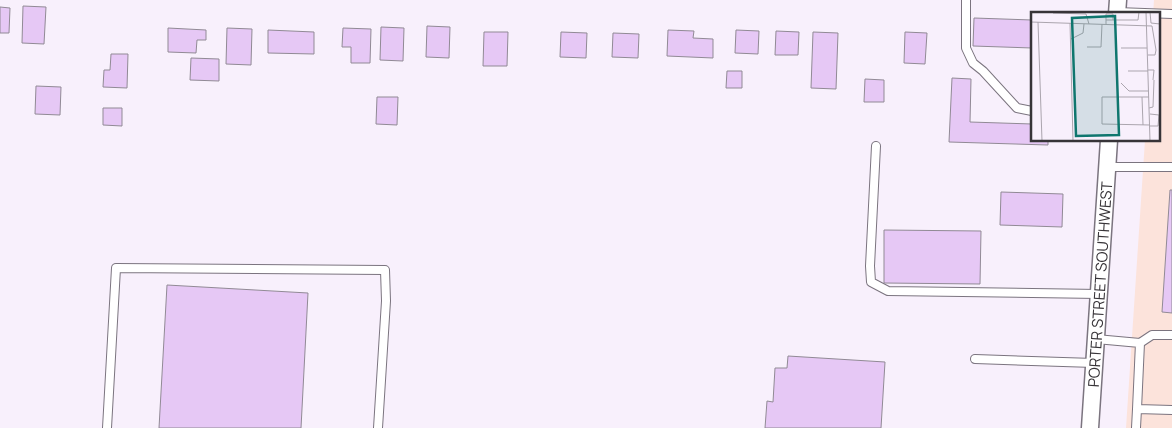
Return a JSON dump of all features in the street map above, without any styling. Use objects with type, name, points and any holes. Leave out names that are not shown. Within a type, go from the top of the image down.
[{"type":"street","name":"PORTER STREET SOUTHWEST","points":[[1090,428],[1109,141]]},
{"type":"lane","points":[[966,0],[966,48],[973,63],[983,71],[1017,108],[1031,111]]},
{"type":"lane","points":[[1117,8],[1154,12]]},
{"type":"lane","points":[[876,146],[870,266],[872,282],[888,292],[1099,294]]},
{"type":"lane","points":[[1107,167],[1172,167]]},
{"type":"lane","points":[[107,428],[116,268],[385,270],[386,301],[378,428]]},
{"type":"lane","points":[[1096,339],[1140,343],[1152,335],[1172,336]]},
{"type":"lane","points":[[1136,428],[1140,343]]},
{"type":"lane","points":[[975,359],[1094,363]]},
{"type":"lane","points":[[1137,409],[1172,410]]},
{"type":"shaded area","points":[[1154,0],[1172,0],[1172,428],[1126,428],[1145,141],[1160,141],[1160,12],[1153,12]]},
{"type":"building","points":[[23,6],[46,7],[44,44],[22,43]]},
{"type":"building","points":[[0,7],[10,8],[9,33],[0,33]]},
{"type":"building","points":[[974,18],[1031,20],[1031,48],[973,46]]},
{"type":"building","points":[[427,26],[450,27],[449,58],[426,57]]},
{"type":"building","points":[[381,27],[404,28],[403,61],[380,60]]},
{"type":"building","points":[[168,28],[206,30],[206,40],[197,40],[196,53],[168,52]]},
{"type":"building","points":[[227,28],[252,29],[251,65],[226,64]]},
{"type":"building","points":[[343,28],[371,29],[370,63],[351,63],[351,47],[342,47]]},
{"type":"building","points":[[268,30],[314,32],[314,54],[268,53]]},
{"type":"building","points":[[668,30],[694,31],[693,38],[713,39],[713,58],[667,56]]},
{"type":"building","points":[[736,30],[759,31],[758,54],[735,53]]},
{"type":"building","points":[[776,31],[799,32],[798,55],[775,55]]},
{"type":"building","points":[[484,32],[508,32],[507,66],[483,66]]},
{"type":"building","points":[[561,32],[587,33],[586,58],[560,57]]},
{"type":"building","points":[[813,32],[838,33],[836,89],[811,88]]},
{"type":"building","points":[[905,32],[927,33],[925,64],[904,63]]},
{"type":"building","points":[[613,33],[639,34],[638,58],[612,57]]},
{"type":"building","points":[[111,54],[128,54],[127,88],[103,87],[104,70],[110,70]]},
{"type":"building","points":[[191,58],[219,59],[219,81],[190,80]]},
{"type":"building","points":[[727,71],[742,71],[742,88],[726,88]]},
{"type":"building","points":[[952,78],[971,79],[970,122],[1031,124],[1031,141],[1048,141],[1048,145],[949,142]]},
{"type":"building","points":[[865,79],[884,80],[884,102],[864,102]]},
{"type":"building","points":[[36,86],[61,87],[60,115],[35,114]]},
{"type":"building","points":[[377,97],[398,97],[397,125],[376,124]]},
{"type":"building","points":[[103,108],[122,108],[122,126],[103,125]]},
{"type":"building","points":[[1170,190],[1172,190],[1172,313],[1162,312]]},
{"type":"building","points":[[1001,192],[1063,194],[1062,227],[1000,225]]},
{"type":"building","points":[[884,230],[981,231],[980,284],[884,283]]},
{"type":"building","points":[[167,285],[308,293],[301,428],[159,428]]},
{"type":"building","points":[[788,356],[885,362],[881,428],[765,428],[767,401],[773,402],[775,368],[787,368]]}]
